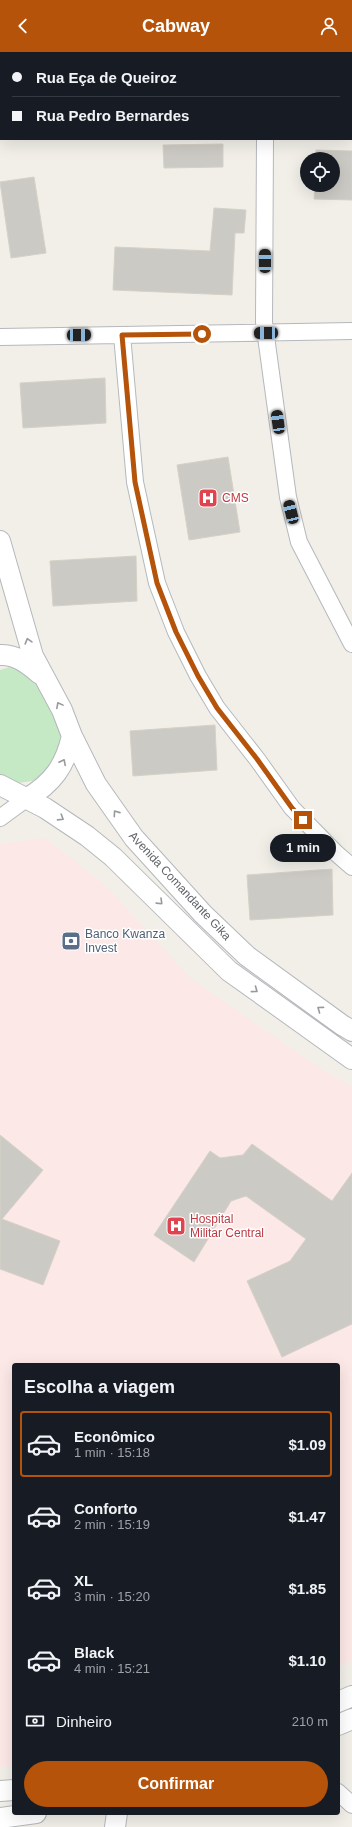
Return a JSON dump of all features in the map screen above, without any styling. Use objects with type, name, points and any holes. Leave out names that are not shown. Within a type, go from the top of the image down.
[{"type":"street","points":[[265,140],[266,333],[288,497],[299,542],[352,644]]},
{"type":"street","points":[[0,337],[352,331]]},
{"type":"street","points":[[122,335],[135,482],[157,583],[176,632],[198,676],[217,708],[257,759],[292,808],[336,853],[352,867]]},
{"type":"street","name":"Avenida Comandante Gika","points":[[0,541],[33,656],[62,710],[72,736],[96,784],[134,838],[203,914],[246,956],[342,1026],[352,1031]]},
{"type":"street","points":[[0,655],[6,654],[25,661],[43,677]]},
{"type":"street","points":[[0,818],[47,784],[61,768],[68,754],[72,736]]},
{"type":"street","name":"Avenida Comandante Gika","points":[[0,785],[64,820],[113,857],[229,971],[352,1059]]},
{"type":"street","points":[[340,1701],[352,1696]]},
{"type":"street","points":[[340,1724],[352,1719]]},
{"type":"street","points":[[0,1791],[12,1790]]},
{"type":"street","points":[[340,1794],[352,1805]]},
{"type":"street","points":[[0,1818],[22,1815]]},
{"type":"street","points":[[115,1827],[117,1815]]},
{"type":"shaded area","name":"Hospital Militar Central","points":[[45,838],[105,885],[191,979],[323,1070],[352,1087],[352,1660],[340,1666],[340,1363],[12,1363],[12,1766],[0,1767],[0,844]]},
{"type":"green space","points":[[13,666],[35,674],[68,735],[49,772],[32,781],[10,784],[0,779],[0,670]]},
{"type":"building","points":[[223,144],[223,167],[164,168],[163,145]]},
{"type":"building","points":[[316,150],[352,151],[352,200],[314,199],[314,192],[340,192],[340,152],[316,152]]},
{"type":"building","points":[[34,177],[46,253],[11,258],[0,182]]},
{"type":"building","points":[[214,208],[246,210],[244,233],[235,233],[232,295],[113,290],[115,247],[210,251]]},
{"type":"building","points":[[105,378],[106,423],[23,428],[20,383]]},
{"type":"building","name":"CMS","points":[[228,457],[240,532],[189,540],[177,465]]},
{"type":"building","points":[[136,556],[137,601],[53,606],[50,561]]},
{"type":"building","points":[[215,725],[217,770],[133,776],[130,731]]},
{"type":"building","points":[[332,869],[333,915],[250,920],[247,875]]},
{"type":"building","points":[[0,1135],[43,1170],[2,1219],[60,1241],[43,1285],[0,1269]]},
{"type":"building","points":[[252,1144],[332,1201],[352,1173],[352,1324],[282,1357],[247,1281],[290,1261],[306,1239],[246,1196],[231,1201],[194,1262],[154,1235],[210,1151],[220,1158],[243,1155]]},
{"type":"place","name":"CMS","points":[[208,498]]},
{"type":"place","name":"Banco Kwanza Invest","points":[[71,941]]},
{"type":"place","name":"Hospital Militar Central","points":[[176,1226]]},
{"type":"route","points":[[202,334],[122,335],[135,482],[157,583],[176,632],[192,665],[217,708],[257,759],[292,808],[303,820]]}]
